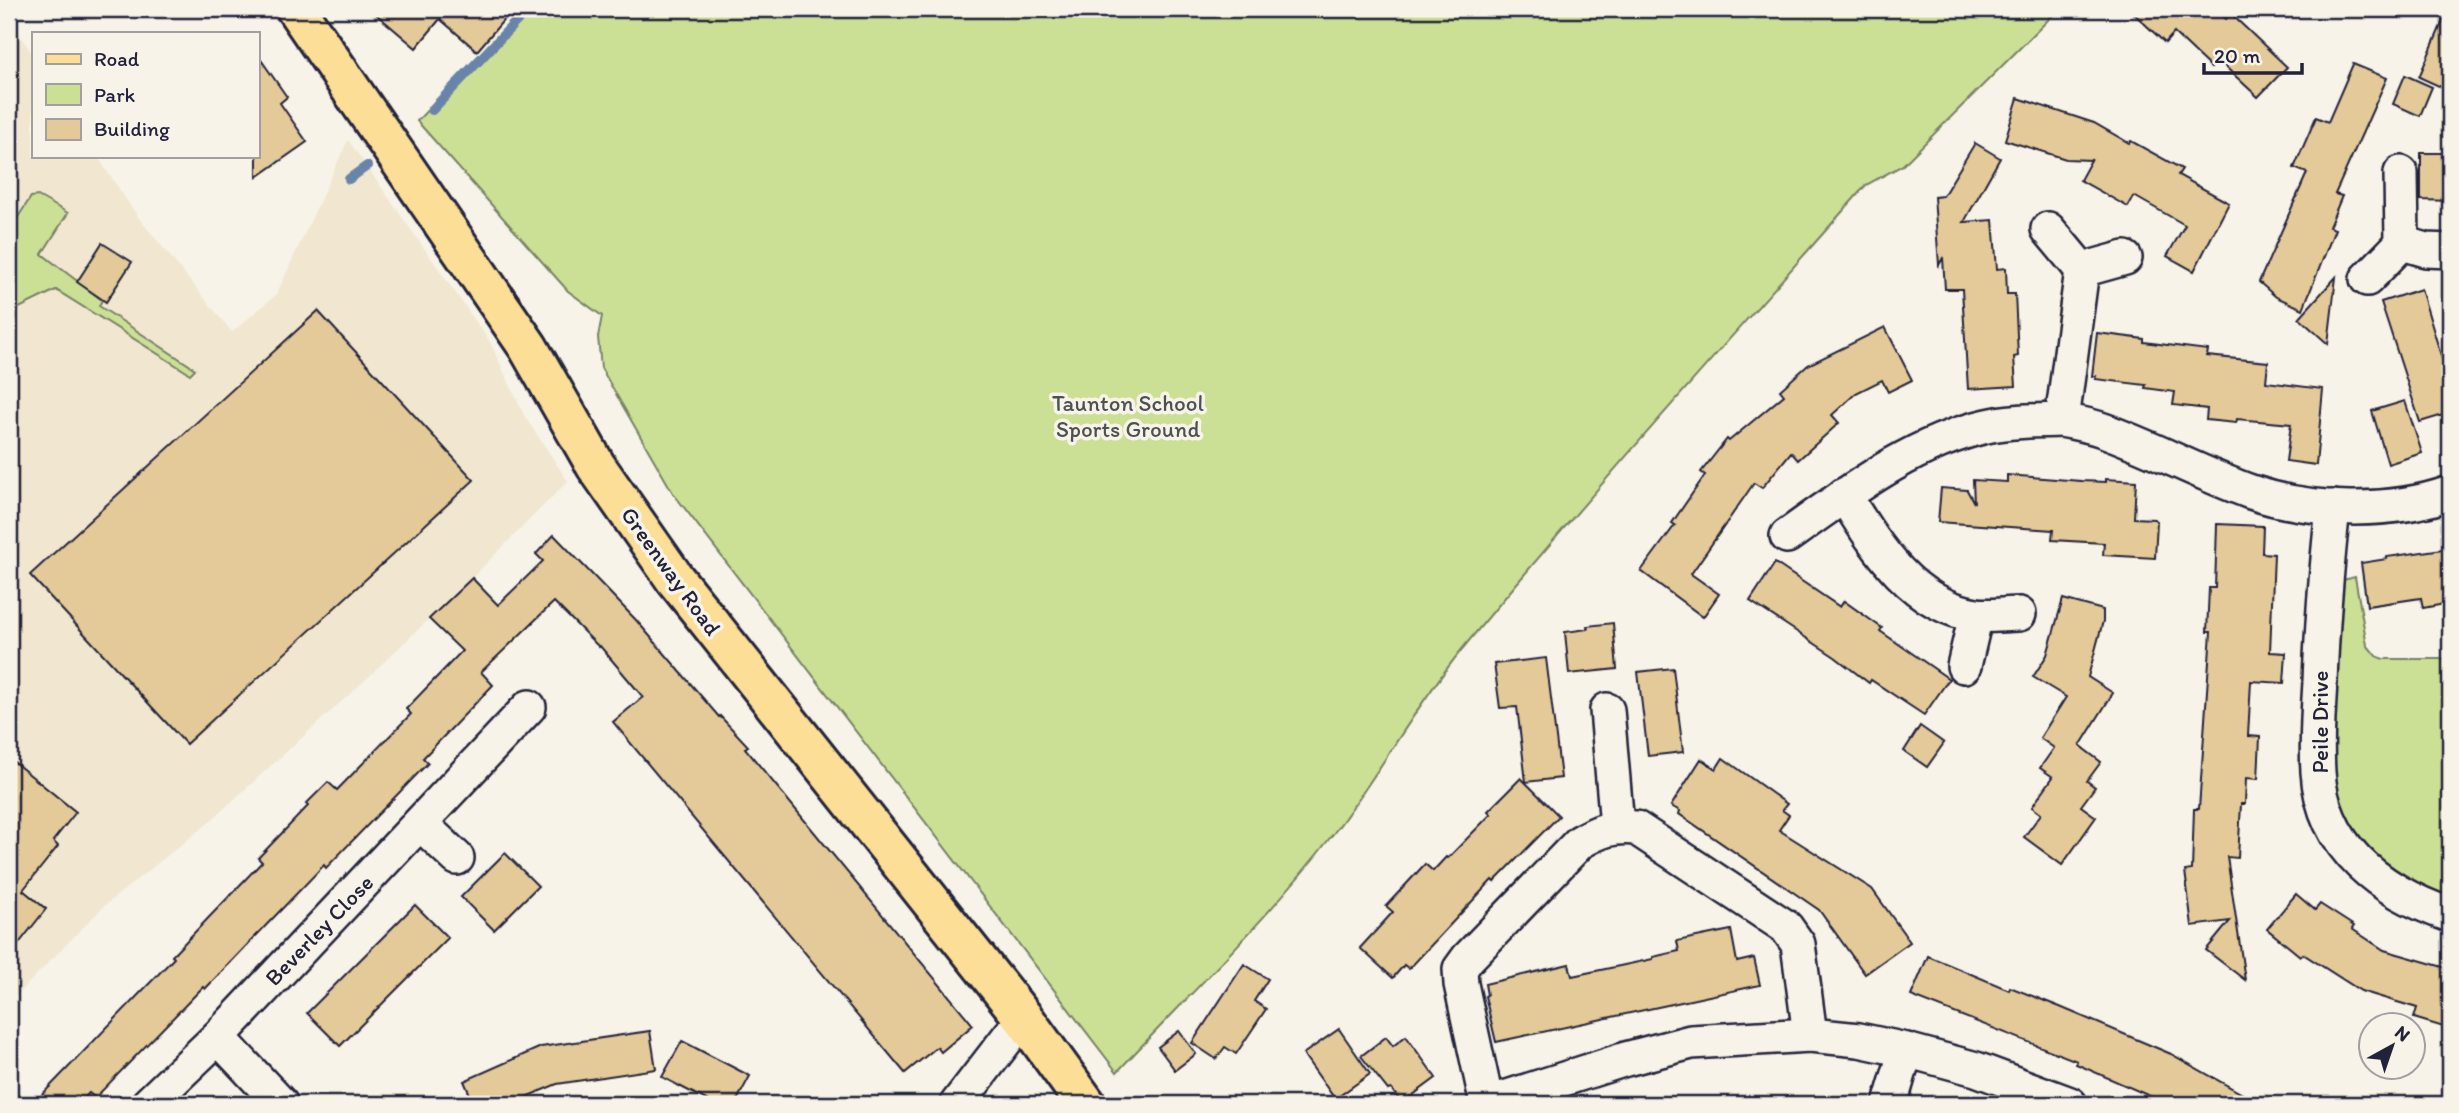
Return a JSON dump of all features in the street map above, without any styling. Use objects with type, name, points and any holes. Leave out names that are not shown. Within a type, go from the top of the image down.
[{"type":"main road","name":"Greenway Road","points":[[296,9],[528,347],[596,466],[675,579],[1026,1021],[1086,1104]]},
{"type":"street","points":[[2367,279],[2402,243],[2401,173]]},
{"type":"street","points":[[2048,229],[2082,270],[2062,420]]},
{"type":"street","points":[[2402,243],[2426,250],[2450,251]]},
{"type":"street","points":[[2082,270],[2126,258]]},
{"type":"street","points":[[1787,536],[1844,495],[1916,452],[1953,435],[1989,425],[2021,421],[2062,420],[2101,429],[2252,492],[2297,504],[2377,507],[2434,499],[2450,494]]},
{"type":"street","points":[[1844,495],[1869,536],[1917,590],[1943,604],[1976,615],[2019,614]]},
{"type":"street","name":"Peile Drive","points":[[2333,507],[2323,601],[2318,718],[2318,774],[2324,807],[2344,846],[2360,865],[2403,896],[2450,915]]},
{"type":"street","points":[[1964,666],[1976,615]]},
{"type":"street","name":"Beverley Close","points":[[148,1104],[218,1037],[422,824],[529,707]]},
{"type":"street","points":[[1607,710],[1617,826]]},
{"type":"street","points":[[422,824],[457,858]]},
{"type":"street","points":[[1810,1035],[1798,944],[1786,927],[1636,828],[1617,826],[1597,832],[1580,842],[1460,969],[1487,1104],[1626,1059],[1691,1042],[1810,1035],[1858,1040],[1906,1050],[1976,1069],[2070,1104]]},
{"type":"street","points":[[957,1104],[1010,1035],[1026,1021]]},
{"type":"street","points":[[218,1037],[281,1104]]},
{"type":"street","points":[[1890,1104],[1906,1050]]},
{"type":"shaded area","points":[[9,18],[32,53],[32,158],[98,158],[138,217],[232,332],[276,295],[348,140],[490,342],[525,417],[568,481],[362,683],[206,825],[104,906],[9,1003]]},
{"type":"green space","name":"Taunton School Sports Ground","points":[[523,9],[2059,9],[1903,165],[1866,185],[1713,357],[1463,648],[1350,811],[1308,865],[1255,926],[1117,1072],[673,493],[601,368],[598,337],[602,316],[568,291],[417,121]]},
{"type":"green space","points":[[38,196],[68,213],[42,254],[102,300],[99,306],[195,369],[190,374],[56,290],[9,313],[9,231],[31,197]]},
{"type":"green space","points":[[2355,577],[2367,645],[2376,656],[2383,659],[2450,659],[2450,900],[2416,889],[2357,841],[2336,791],[2334,653],[2339,581]]},
{"type":"building","points":[[370,9],[513,9],[477,51],[440,19],[416,48]]},
{"type":"building","points":[[2129,9],[2214,9],[2226,19],[2231,14],[2287,67],[2258,97],[2218,60],[2211,68],[2174,33],[2165,43]]},
{"type":"building","points":[[2450,9],[2450,91],[2419,77]]},
{"type":"building","points":[[259,57],[287,97],[280,103],[307,142],[257,177]]},
{"type":"building","points":[[2353,64],[2387,78],[2335,194],[2342,196],[2329,227],[2335,229],[2303,309],[2276,297],[2259,282],[2307,173],[2294,168],[2316,117],[2328,122]]},
{"type":"building","points":[[2405,75],[2432,87],[2420,116],[2393,104]]},
{"type":"building","points":[[2018,98],[2094,123],[2129,143],[2131,141],[2182,169],[2178,175],[2229,203],[2194,271],[2167,256],[2185,225],[2134,196],[2128,207],[2080,180],[2091,160],[2066,159],[2005,140]]},
{"type":"building","points":[[1975,143],[2000,158],[1964,222],[1993,220],[1997,269],[2006,268],[2007,294],[2015,294],[2018,356],[2014,357],[2016,386],[1968,389],[1962,289],[1945,289],[1943,258],[1939,265],[1934,197],[1943,196]]},
{"type":"building","points":[[2421,153],[2450,153],[2450,201],[2421,200]]},
{"type":"building","points":[[102,243],[132,262],[106,302],[77,282]]},
{"type":"building","points":[[2336,277],[2328,344],[2299,318]]},
{"type":"building","points":[[2421,289],[2442,359],[2450,356],[2450,413],[2420,422],[2381,302]]},
{"type":"building","points":[[318,311],[474,480],[186,744],[30,575]]},
{"type":"building","points":[[1885,327],[1912,380],[1888,392],[1882,380],[1856,393],[1832,415],[1839,423],[1798,460],[1791,452],[1762,488],[1754,483],[1691,574],[1719,594],[1703,617],[1641,571],[1675,525],[1672,523],[1705,475],[1701,472],[1727,439],[1729,441],[1784,395],[1780,390],[1808,365]]},
{"type":"building","points":[[2097,333],[2208,350],[2207,356],[2268,362],[2266,382],[2323,389],[2316,465],[2286,461],[2291,424],[2237,419],[2236,423],[2206,420],[2207,409],[2173,405],[2175,392],[2145,388],[2146,385],[2095,379],[2096,376],[2092,376]]},
{"type":"building","points":[[2405,401],[2422,453],[2388,464],[2372,411]]},
{"type":"building","points":[[2007,475],[2081,481],[2136,481],[2134,518],[2157,521],[2155,558],[2103,555],[2104,543],[2052,540],[2053,530],[1938,522],[1941,488],[1967,490],[1974,503],[1973,480],[2007,482]]},
{"type":"building","points":[[2217,524],[2263,526],[2262,553],[2274,554],[2270,652],[2286,653],[2284,683],[2251,681],[2248,736],[2260,737],[2258,779],[2246,778],[2245,804],[2241,804],[2238,858],[2227,857],[2245,980],[2206,950],[2230,921],[2192,926],[2185,871],[2192,870],[2194,809],[2199,809],[2211,632],[2207,632],[2209,588],[2215,588]]},
{"type":"building","points":[[554,535],[636,620],[719,717],[748,746],[745,748],[973,1025],[941,1052],[937,1047],[905,1073],[613,722],[643,697],[600,646],[554,602],[481,672],[493,685],[423,758],[428,763],[95,1098],[89,1093],[79,1104],[33,1104],[262,862],[258,858],[308,806],[306,804],[328,782],[337,790],[411,714],[406,709],[462,651],[429,619],[472,578],[498,605],[543,561],[536,554]]},
{"type":"building","points":[[2450,548],[2450,603],[2423,608],[2421,598],[2367,606],[2361,563]]},
{"type":"building","points":[[1775,563],[1840,607],[1844,601],[1882,628],[1880,631],[1949,679],[1924,715],[1871,680],[1869,683],[1835,657],[1750,601]]},
{"type":"building","points":[[2063,599],[2103,610],[2103,621],[2088,677],[2113,693],[2080,746],[2101,762],[2087,781],[2095,787],[2081,806],[2096,817],[2062,865],[2024,837],[2041,814],[2032,807],[2053,777],[2040,768],[2054,748],[2040,738],[2066,697],[2033,677],[2047,655]]},
{"type":"building","points":[[1613,623],[1617,669],[1569,674],[1565,632]]},
{"type":"building","points":[[1546,658],[1561,778],[1526,782],[1517,707],[1500,708],[1494,664]]},
{"type":"building","points":[[1673,668],[1683,752],[1648,756],[1638,672]]},
{"type":"building","points":[[1920,726],[1944,743],[1927,767],[1904,751]]},
{"type":"building","points":[[9,758],[76,812],[53,841],[58,846],[23,890],[46,909],[9,956]]},
{"type":"building","points":[[1723,758],[1787,804],[1782,810],[1789,815],[1779,830],[1872,889],[1910,942],[1865,974],[1819,910],[1679,814],[1680,811],[1671,806],[1701,759],[1716,769]]},
{"type":"building","points":[[1521,778],[1559,816],[1494,882],[1492,880],[1409,969],[1404,965],[1393,978],[1360,948],[1393,912],[1386,906],[1425,864],[1433,871],[1448,858],[1491,814],[1488,811]]},
{"type":"building","points":[[505,853],[538,886],[494,930],[461,897]]},
{"type":"building","points":[[2296,894],[2315,910],[2320,904],[2384,950],[2450,969],[2450,1029],[2428,1022],[2428,1012],[2416,1012],[2417,1008],[2361,991],[2303,954],[2300,956],[2267,929]]},
{"type":"building","points":[[415,905],[448,938],[340,1046],[307,1013]]},
{"type":"building","points":[[1731,930],[1737,962],[1754,958],[1760,985],[1496,1042],[1485,996],[1485,984],[1569,964],[1572,976],[1653,959],[1679,951],[1677,941]]},
{"type":"building","points":[[1928,956],[2171,1054],[2260,1104],[2168,1104],[2076,1064],[2077,1061],[1911,996]]},
{"type":"building","points":[[1244,964],[1268,979],[1254,1001],[1266,1009],[1236,1054],[1225,1047],[1216,1059],[1192,1043]]},
{"type":"building","points":[[1339,1029],[1370,1074],[1335,1099],[1303,1054]]},
{"type":"building","points":[[650,1031],[656,1069],[557,1084],[509,1104],[474,1104],[464,1081],[541,1047]]},
{"type":"building","points":[[1179,1031],[1196,1054],[1175,1070],[1158,1047]]},
{"type":"building","points":[[1406,1036],[1436,1078],[1402,1103],[1361,1056],[1386,1037],[1393,1046]]},
{"type":"building","points":[[682,1041],[750,1076],[735,1104],[714,1104],[662,1077]]},
{"type":"waterway","points":[[432,110],[528,9]]},
{"type":"waterway","points":[[349,179],[367,166]]}]
